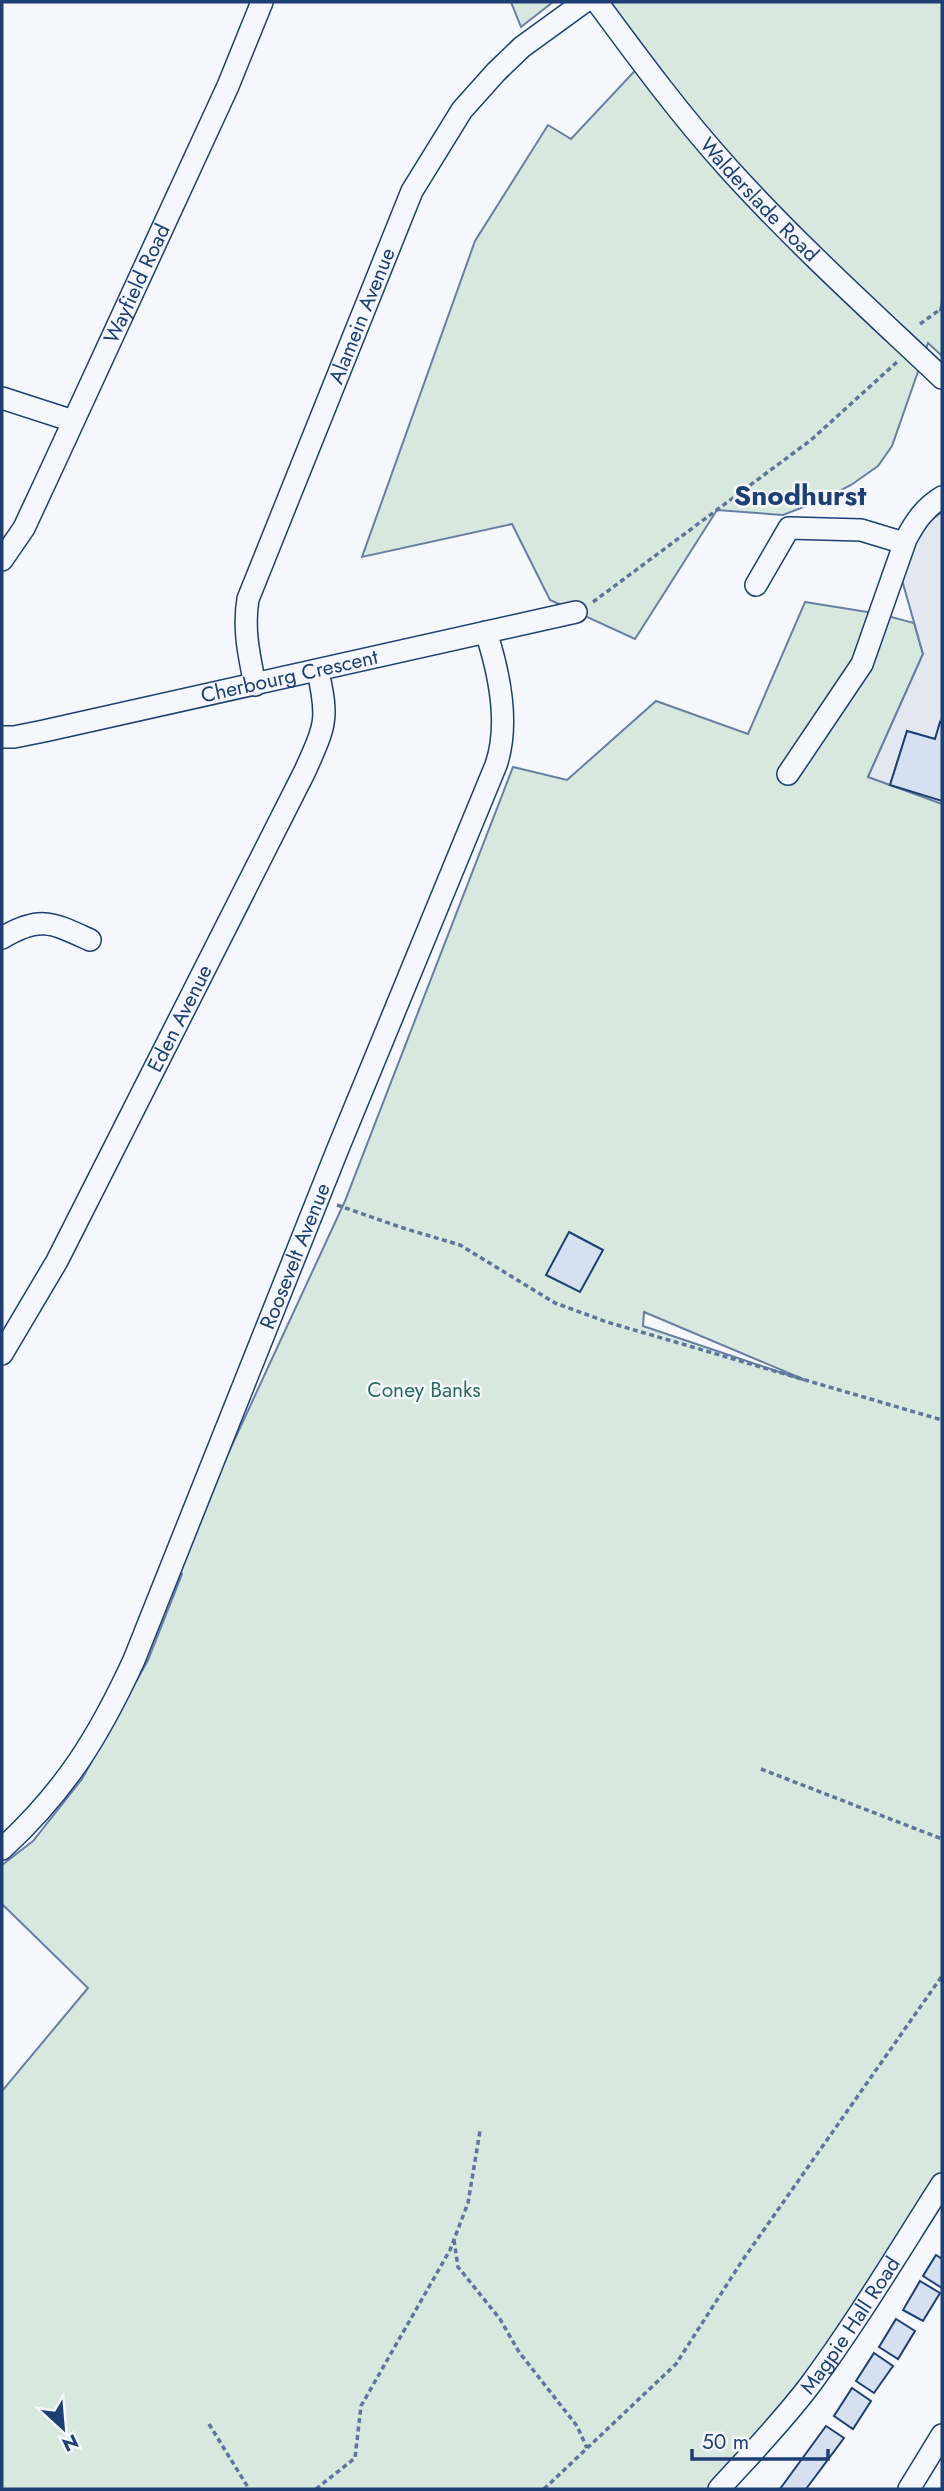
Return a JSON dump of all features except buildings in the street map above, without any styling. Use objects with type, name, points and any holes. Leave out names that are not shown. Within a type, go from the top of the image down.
[{"type":"street","name":"Wayfield Road","points":[[2,559],[24,528],[228,86],[262,2]]},
{"type":"street","name":"Alamein Avenue","points":[[255,685],[246,637],[247,600],[412,191],[461,110],[522,47],[584,2]]},
{"type":"street","name":"Walderslade Road","points":[[597,2],[642,64],[727,166],[793,236],[942,378]]},
{"type":"street","points":[[2,398],[73,421]]},
{"type":"street","points":[[788,774],[862,664],[904,543],[915,521],[942,497]]},
{"type":"street","points":[[756,585],[789,528],[861,530],[904,543]]},
{"type":"street","name":"Cherbourg Crescent","points":[[2,737],[34,733],[318,672],[576,612]]},
{"type":"street","name":"Roosevelt Avenue","points":[[2,1849],[52,1797],[84,1755],[111,1709],[134,1660],[319,1197],[498,761],[501,705],[496,664],[486,632]]},
{"type":"street","name":"Eden Avenue","points":[[2,1354],[57,1261],[305,771],[321,736],[325,719],[324,698],[318,672]]},
{"type":"street","points":[[2,938],[24,927],[52,922],[90,940]]},
{"type":"street","name":"Magpie Hall Road","points":[[719,2489],[778,2425],[832,2355],[942,2183]]},
{"type":"street","points":[[909,2489],[942,2435]]},
{"type":"path","points":[[920,324],[942,308]]},
{"type":"path","points":[[576,612],[602,596],[811,440],[912,349]]},
{"type":"path","points":[[319,1197],[403,1228],[460,1245],[555,1303],[607,1322],[942,1420]]},
{"type":"path","points":[[761,1769],[942,1839]]},
{"type":"path","points":[[544,2489],[676,2364],[742,2261],[942,1976]]},
{"type":"path","points":[[316,2489],[355,2458],[361,2406],[454,2239],[468,2203],[480,2131]]},
{"type":"path","points":[[454,2239],[458,2267],[500,2319],[519,2352],[578,2426],[587,2448]]},
{"type":"path","points":[[209,2424],[249,2489]]},
{"type":"green space","points":[[511,2],[553,2],[521,27]]},
{"type":"green space","points":[[600,2],[942,2],[942,356],[928,343],[892,446],[878,466],[851,485],[783,515],[717,510],[635,639],[550,600],[512,524],[362,557],[475,241],[548,125],[571,139],[646,59]]},
{"type":"green space","name":"Coney Banks","points":[[805,602],[880,614],[914,623],[923,654],[868,777],[942,804],[942,2172],[828,2348],[743,2454],[709,2489],[2,2489],[2,2091],[88,1988],[2,1904],[2,1865],[33,1841],[82,1779],[148,1660],[182,1574],[177,1564],[345,1201],[513,767],[567,780],[656,701],[748,734]],"holes":[[[644,1312],[803,1379],[643,1326]]]},
{"type":"shaded area","points":[[942,512],[942,717],[935,739],[907,731],[890,785],[868,777],[923,654],[902,580],[912,549],[925,525]]},
{"type":"district","name":"Snodhurst","points":[[800,495]]}]
